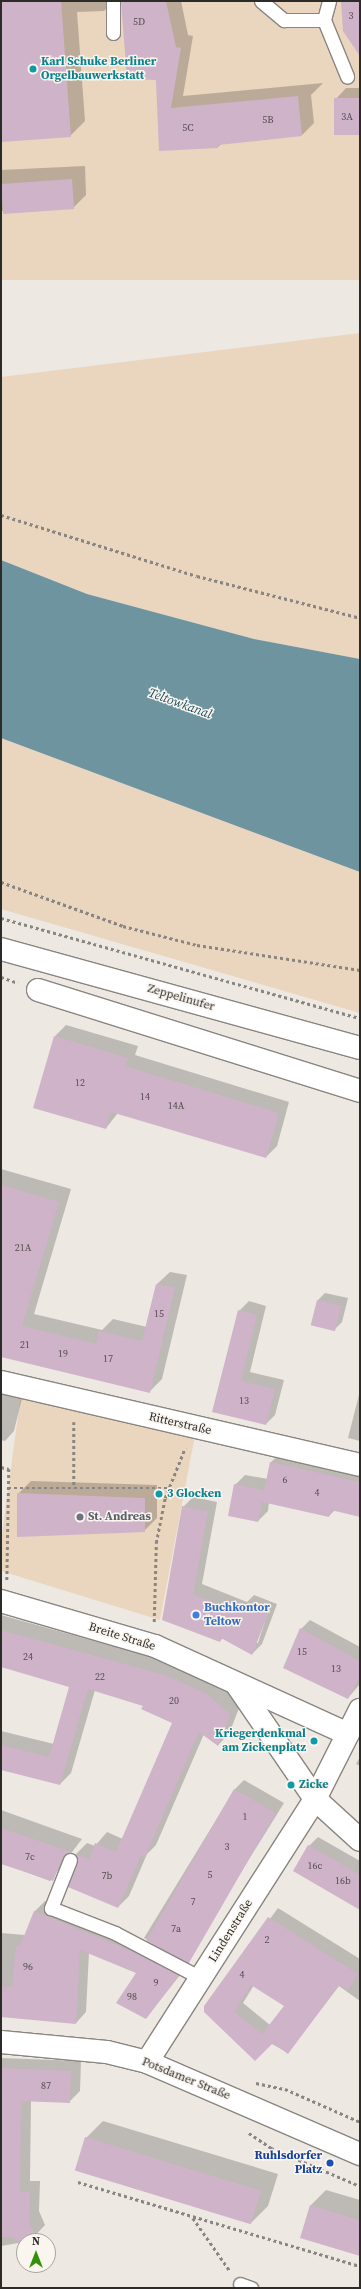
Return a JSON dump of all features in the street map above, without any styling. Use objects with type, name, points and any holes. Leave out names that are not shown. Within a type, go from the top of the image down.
[{"type":"street","name":"Zeppelinufer","points":[[1,949],[360,1048]]},
{"type":"street","points":[[38,990],[360,1091]]},
{"type":"street","name":"Ritterstraße","points":[[1,1382],[360,1465]]},
{"type":"street","name":"Breite Straße","points":[[4,1602],[155,1646],[237,1685],[348,1734]]},
{"type":"street","points":[[237,1685],[315,1799],[360,1840]]},
{"type":"street","points":[[315,1799],[360,1710]]},
{"type":"street","name":"Lindenstraße","points":[[147,2062],[315,1799]]},
{"type":"street","name":"Potsdamer Straße","points":[[1,2042],[107,2052],[147,2062],[360,2154]]},
{"type":"lane","points":[[112,1],[113,33]]},
{"type":"lane","points":[[261,1],[284,20],[324,20]]},
{"type":"lane","points":[[329,1],[324,20],[347,76]]},
{"type":"lane","points":[[70,1860],[51,1908],[114,1934],[201,1978]]},
{"type":"path","points":[[1,515],[198,576],[360,618]]},
{"type":"path","points":[[1,882],[123,926],[197,945],[360,970]]},
{"type":"path","points":[[1,918],[360,1018]]},
{"type":"path","points":[[74,1399],[74,1488]]},
{"type":"path","points":[[155,1646],[154,1562],[168,1488],[196,1428]]},
{"type":"path","points":[[1,1467],[9,1469],[4,1602]]},
{"type":"path","points":[[8,1488],[168,1488]]},
{"type":"path","points":[[248,2081],[285,2089],[360,2122]]},
{"type":"path","points":[[78,2182],[193,2218],[360,2266]]},
{"type":"path","points":[[193,2218],[245,2286]]},
{"type":"shaded area","points":[[1,1],[360,1],[360,280],[1,280]]},
{"type":"shaded area","points":[[360,333],[360,659],[254,639],[87,594],[1,560],[1,377]]},
{"type":"shaded area","points":[[1,738],[360,872],[360,1013],[1,909]]},
{"type":"shaded area","points":[[21,1394],[195,1435],[160,1620],[1,1571],[1,1542]]},
{"type":"water","name":"Teltowkanal","points":[[1,560],[87,594],[254,639],[360,659],[360,872],[1,738]]},
{"type":"building","name":"Karl Schuke Berliner Orgelbauwerkstatt","points":[[1,1],[61,1],[71,137],[1,142]]},
{"type":"building","points":[[121,1],[166,1],[176,47],[181,48],[171,108],[298,96],[302,136],[218,145],[218,148],[159,151],[156,80],[127,79]]},
{"type":"building","points":[[341,1],[360,1],[360,56],[343,31]]},
{"type":"building","points":[[334,98],[360,98],[360,135],[334,135]]},
{"type":"building","points":[[72,179],[74,209],[3,214],[1,184]]},
{"type":"building","points":[[54,1036],[128,1058],[125,1066],[279,1113],[266,1158],[111,1112],[106,1129],[33,1108]]},
{"type":"building","points":[[1,1185],[59,1202],[22,1326],[96,1344],[99,1331],[142,1341],[156,1284],[175,1288],[150,1393],[1,1357]]},
{"type":"building","points":[[317,1300],[341,1306],[335,1331],[311,1325]]},
{"type":"building","points":[[238,1310],[257,1315],[241,1381],[275,1389],[266,1425],[212,1412]]},
{"type":"building","points":[[270,1462],[360,1482],[360,1517],[331,1510],[329,1517],[262,1502],[258,1522],[228,1516],[234,1484],[264,1490],[263,1495]]},
{"type":"building","name":"St. Andreas","points":[[17,1493],[145,1498],[145,1532],[17,1537]]},
{"type":"building","points":[[182,1506],[208,1511],[193,1594],[240,1613],[243,1604],[268,1614],[252,1655],[221,1638],[220,1642],[162,1620]]},
{"type":"building","points":[[300,1628],[360,1661],[360,1676],[348,1699],[283,1668]]},
{"type":"building","points":[[1,1630],[165,1675],[207,1694],[230,1714],[218,1746],[199,1732],[145,1857],[141,1856],[118,1908],[68,1887],[78,1863],[74,1854],[89,1859],[95,1843],[116,1852],[172,1723],[141,1709],[143,1706],[88,1689],[60,1785],[1,1770],[1,1745],[49,1757],[69,1687],[1,1667]]},
{"type":"building","points":[[234,1789],[276,1813],[188,1965],[146,1941]]},
{"type":"building","points":[[1,1828],[71,1852],[63,1857],[53,1881],[1,1864]]},
{"type":"building","points":[[308,1845],[360,1875],[360,1910],[293,1871]]},
{"type":"building","points":[[34,1911],[134,1952],[179,1975],[146,2019],[116,2003],[136,1973],[80,1950],[76,2024],[1,2017],[1,1986],[12,1987],[16,1945],[20,1946]]},
{"type":"building","points":[[268,1917],[358,1974],[348,1990],[339,1985],[288,2054],[273,2043],[255,2061],[204,2012],[204,2006]],"holes":[[[251,1985],[284,2006],[262,2034],[234,2012]]]},
{"type":"building","points":[[1,2068],[71,2071],[70,2103],[21,2101],[20,2192],[30,2192],[29,2222],[33,2233],[16,2233],[16,2240],[13,2237],[1,2237]]},
{"type":"building","points":[[85,2137],[261,2191],[251,2224],[75,2170]]},
{"type":"building","points":[[310,2205],[360,2220],[360,2256],[300,2238]]},
{"type":"place","name":"Karl Schuke Berliner Orgelbauwerkstatt","points":[[33,69]]},
{"type":"place","name":"3 Glocken","points":[[159,1494]]},
{"type":"place","name":"St. Andreas","points":[[80,1517]]},
{"type":"place","name":"Buchkontor Teltow","points":[[196,1615]]},
{"type":"place","name":"Kriegerdenkmal am Zickenplatz","points":[[314,1741]]},
{"type":"place","name":"Zicke","points":[[291,1785]]},
{"type":"place","name":"Ruhlsdorfer Platz","points":[[330,2163]]}]
